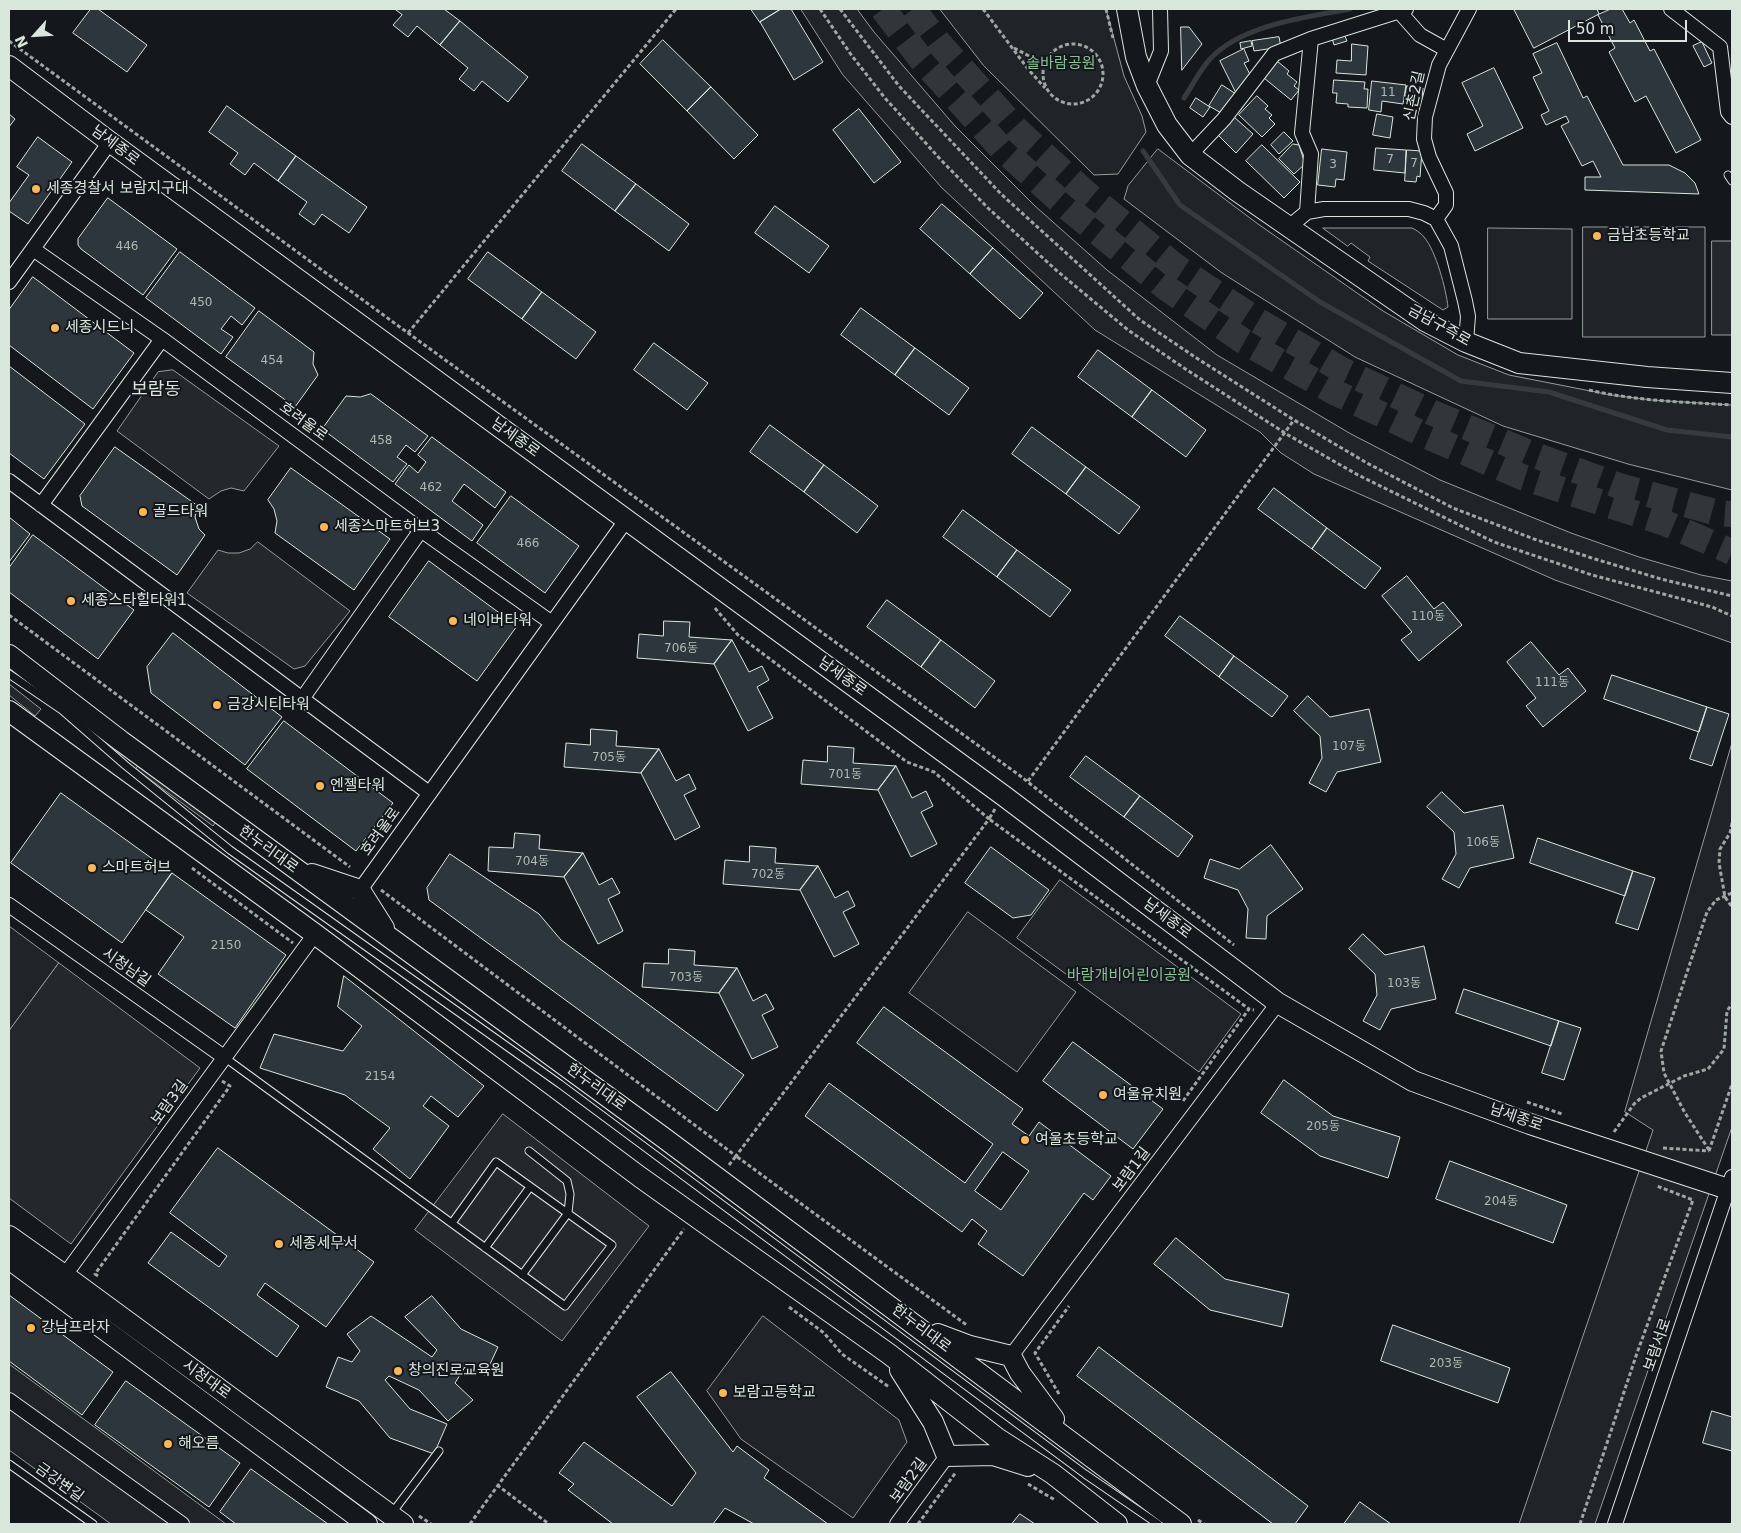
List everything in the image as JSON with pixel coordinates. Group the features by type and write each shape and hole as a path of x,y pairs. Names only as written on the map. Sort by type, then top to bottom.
{"street":[{"name":"금남구즉로","path":"1126,9 1136,57 1147,86 1167,125 1190,155 1237,191 1425,321 1466,342 1519,363 1647,377 1732,383"},
{"path":"1147,86 1161,51 1160,9"},
{"name":"신촌2길","path":"1436,219 1446,205 1446,193 1424,139 1425,117 1439,65 1469,9"},
{"path":"1671,9 1720,46 1728,112 1732,117"},
{"path":"1190,155 1224,119 1274,54 1401,10 1420,35 1447,50"},
{"path":"1307,212 1311,154 1302,133 1311,40"},
{"name":"남세종로","path":"9,66 110,142 1004,796 1278,1003 1413,1081 1530,1124 1730,1183"},
{"path":"9,282 110,142"},
{"path":"1288,227 1307,212 1324,209 1409,209 1436,219 1451,246 1465,301 1468,316 1466,342"},
{"name":"호려울로","path":"32,249 162,339 421,530 552,623"},
{"path":"41,505 162,339"},
{"path":"9,481 429,793"},
{"name":"호려울로","path":"363,885 627,519"},
{"path":"302,699 421,530"},
{"name":"한누리대로","path":"9,655 121,741 664,1138 1078,1446 1186,1519"},
{"path":"9,712 310,942 889,1354 997,1438 1053,1474 1117,1524"},
{"path":"293,868 363,885 374,914 394,942"},
{"name":"시청남길","path":"9,905 224,1057"},
{"name":"보람3길","path":"58,1283 310,942"},
{"name":"보람1길","path":"1016,1349 1278,1003"},
{"name":"보람서로","path":"1616,1524 1730,1183"},
{"name":"시청대로","path":"9,1236 58,1283 367,1524"},
{"name":"시청대로","path":"9,1259 58,1283 398,1514"},
{"path":"915,1325 970,1346 1016,1349 1020,1374 1042,1405 1078,1446"},
{"path":"889,1354 933,1422 947,1456 993,1455 1053,1474"},
{"path":"9,1400 182,1524"},
{"name":"보람2길","path":"897,1524 947,1456"}],"lane":[{"path":"9,674 62,710 125,765 230,850 560,1084 1077,1468 1158,1524"},
{"path":"224,1057 565,1306 612,1245 496,1162 452,1223"},
{"path":"522,1275 568,1212 570,1194 567,1181 529,1150"},
{"path":"485,1248 530,1187"},
{"path":"398,1514 439,1451"},
{"name":"금강변길","path":"9,1464 93,1524"}],"path":[{"path":"408,333 676,9"},
{"path":"820,9 852,56 885,98 941,160 1015,233 1128,330 1284,433 1358,476 1494,542 1592,575 1712,607 1732,616"},
{"path":"840,9 899,86 994,187 1066,255 1140,320 1198,359 1294,420 1453,508 1534,539 1595,559 1661,579 1732,596"},
{"path":"983,9 1011,47 1054,98 1064,103 1084,103 1093,98 1100,90 1104,70 1101,60 1086,46 1076,43 1056,48 1044,64 1044,82 1048,90"},
{"path":"9,41 408,333 1028,781 1237,948"},
{"path":"1011,47 1044,64"},
{"path":"1028,781 1294,420"},
{"path":"713,606 738,635 907,762 934,772 989,819 1249,1009"},
{"path":"9,615 363,885 976,1331"},
{"path":"736,1156 989,819"},
{"path":"1732,823 1730,833 1720,850 1719,863 1725,897 1732,907"},
{"path":"184,863 287,940 310,942"},
{"path":"1709,1151 1685,1113 1664,1073 1661,1051 1707,912 1716,900 1732,893"},
{"path":"1614,1132 1634,1104 1669,1083 1708,1068 1724,1049 1727,1011 1732,1004"},
{"path":"103,1280 95,1274 230,1086 211,1074"},
{"path":"1709,1151 1732,1084"},
{"path":"1522,1100 1568,1116"},
{"path":"1605,1128 1622,1134"},
{"path":"1655,1145 1663,1148 1709,1151"},
{"path":"1580,1524 1637,1353 1693,1200 1656,1186"},
{"path":"676,1223 692,1235"},
{"path":"470,1524 684,1230"},
{"path":"785,1304 824,1333 842,1354 897,1392"},
{"path":"1035,1353 1070,1305"},
{"path":"1016,1349 1035,1353 1060,1394"},
{"path":"918,1524 960,1467 977,1455"},
{"path":"1021,1481 1046,1493 1060,1504"},
{"path":"497,1486 549,1524"},
{"path":"398,1514 431,1524"},
{"path":"1186,1519 1204,1524"}],"green space":[{"path":"801,9 857,9 874,32 955,126 1035,206 1107,270 1217,355 1351,434 1440,480 1571,533 1639,557 1701,575 1732,581 1732,643 1555,580 1314,474 1281,453 1260,432 1095,330 942,188 843,75"},
{"name":"솔바람공원","path":"940,9 1106,9 1124,76 1142,116 1146,132 1118,174 1094,175 984,66"},
{"path":"1158,149 1258,224 1383,311 1458,355 1509,375 1611,395 1652,400 1732,405 1732,490 1628,464 1503,426 1355,357 1222,273 1124,199 1128,186"},
{"path":"1583,227 1705,227 1705,337 1583,337"},
{"path":"1323,228 1412,228 1417,231 1423,236 1433,251 1443,281 1448,307 1443,310 1368,261 1370,257 1351,243 1348,246"},
{"path":"1488,228 1572,229 1572,319 1488,319"},
{"path":"1732,743 1732,1127 1595,1524 1519,1524 1653,1130 1625,1112"},
{"name":"바람개비어린이공원","path":"1060,880 1241,1014 1199,1072 1017,938"},
{"path":"968,912 1076,992 1017,1072 909,993"},
{"path":"9,926 59,963 9,1031"},
{"path":"763,1316 899,1420 907,1442 853,1518 741,1439 707,1391"},
{"path":"9,1364 226,1524 111,1524 9,1450"}],"shaded area":[{"path":"1712,241 1732,241 1732,335 1712,335"},
{"path":"173,370 279,446 244,491 231,488 221,491 209,499 117,431 158,372"},
{"path":"258,542 350,611 305,666 294,669 187,593 218,550 228,553 239,553 250,549"},
{"path":"9,684 41,709 35,716 9,695"},
{"path":"141,762 218,819 213,826 136,769"},
{"path":"59,963 200,1068 71,1244 9,1198 9,1031"},
{"path":"503,1114 649,1226 562,1341 415,1230"}],"building":[{"path":"91,9 98,9 147,45 127,72 73,33"},
{"path":"395,9 444,9 460,21 440,45 417,26 408,37 393,25 402,15"},
{"path":"751,9 781,9 760,22"},
{"path":"781,9 791,9 823,62 794,80 760,22"},
{"path":"1514,9 1597,9 1599,14 1534,48"},
{"path":"1611,9 1622,9 1630,23 1634,20 1650,51 1654,49 1701,140 1676,153 1646,96 1635,102 1609,52 1615,48 1598,15"},
{"path":"460,21 528,77 508,102 482,81 474,91 459,79 468,68 440,45"},
{"path":"1181,27 1189,27 1202,44 1182,70"},
{"path":"1344,34 1347,41 1334,45 1332,38"},
{"path":"1279,37 1281,47 1254,51 1252,41"},
{"path":"663,40 711,87 687,111 640,64"},
{"path":"1251,41 1252,46 1241,49 1240,43"},
{"path":"1702,42 1712,63 1704,67 1693,46"},
{"path":"1557,43 1583,98 1587,96 1623,165 1669,165 1685,173 1695,183 1699,194 1585,190 1585,177 1601,177 1593,161 1582,166 1561,126 1569,122 1566,116 1546,125 1541,115 1549,111 1533,77 1542,73 1533,54"},
{"path":"1352,44 1368,46 1366,75 1336,73 1337,60 1351,61"},
{"path":"1244,49 1249,61 1244,63 1252,78 1236,93 1220,61"},
{"path":"1277,61 1289,71 1287,74 1297,82 1294,86 1299,90 1291,100 1264,78"},
{"path":"1494,68 1523,128 1475,151 1467,134 1483,126 1462,83"},
{"path":"1334,80 1365,82 1364,89 1368,89 1367,108 1348,107 1348,104 1336,103 1337,93 1333,93"},
{"path":"1372,81 1406,85 1403,104 1382,101 1381,112 1369,110"},
{"path":"1222,85 1236,94 1223,114 1209,106"},
{"path":"1407,86 1423,88 1422,99 1405,96"},
{"path":"711,87 758,135 734,159 687,111"},
{"path":"1257,96 1268,106 1265,109 1272,115 1269,118 1275,124 1262,137 1239,115"},
{"path":"1196,98 1210,107 1203,117 1190,108"},
{"path":"227,106 296,156 278,181 254,163 245,175 230,164 238,153 209,132"},
{"path":"859,109 901,162 874,183 833,130"},
{"path":"9,114 15,119 9,127"},
{"path":"1377,114 1393,117 1390,138 1373,135"},
{"path":"1234,117 1253,134 1236,153 1218,135"},
{"path":"1284,132 1293,141 1279,154 1271,145"},
{"name":"세종경찰서 보람지구대","path":"38,137 72,162 28,224 9,211 9,203 29,175 17,167"},
{"path":"582,144 636,184 615,211 562,171"},
{"path":"1293,144 1299,145 1305,164 1294,174 1279,159"},
{"path":"1262,145 1300,182 1284,198 1246,161"},
{"path":"1376,148 1406,150 1405,173 1374,170"},
{"path":"1322,149 1347,152 1344,180 1336,179 1335,187 1318,185"},
{"path":"1407,150 1422,151 1420,177 1417,176 1416,182 1405,181"},
{"path":"296,156 367,207 349,233 322,214 314,225 299,214 307,202 278,181"},
{"path":"636,184 689,224 669,251 615,211"},
{"path":"108,198 177,249 143,295 78,245 78,239"},
{"path":"942,204 993,248 970,274 920,229"},
{"path":"775,206 829,246 809,273 755,233"},
{"path":"993,248 1043,293 1020,319 970,274"},
{"path":"180,252 255,308 242,325 231,316 221,329 233,337 221,354 146,298"},
{"path":"488,252 542,292 522,319 468,279"},
{"name":"세종시드니","path":"33,277 134,353 93,409 9,345 9,310"},
{"path":"542,292 596,332 576,359 522,319"},
{"path":"861,308 915,348 895,375 841,335"},
{"path":"259,311 314,352 313,364 318,375 295,407 226,357"},
{"path":"654,343 708,383 687,410 634,370"},
{"path":"915,348 969,388 949,415 895,375"},
{"path":"1098,350 1152,390 1132,417 1078,377"},
{"path":"9,366 85,424 44,479 9,453"},
{"path":"1152,390 1206,430 1186,457 1132,417"},
{"path":"371,394 428,436 415,452 406,445 397,457 407,464 393,482 322,429 346,396 360,397"},
{"path":"770,425 824,465 804,492 750,452"},
{"path":"1032,427 1086,467 1066,494 1012,454"},
{"path":"432,437 506,492 495,508 464,484 452,501 483,525 472,541 395,484 409,465 418,473 426,462 418,455"},
{"name":"골드타워","path":"115,447 198,506 195,517 199,529 205,535 177,575 82,506 80,496"},
{"path":"824,465 878,506 857,533 804,492"},
{"path":"1086,467 1140,507 1119,534 1066,494"},
{"name":"세종스마트허브3","path":"291,468 390,539 354,590 275,533 277,521 274,509 268,500"},
{"path":"1274,488 1327,528 1312,549 1258,509"},
{"path":"511,496 579,546 545,593 477,543"},
{"path":"963,510 1017,550 997,577 943,537"},
{"path":"9,517 30,534 9,562"},
{"path":"1327,528 1381,568 1365,589 1312,549"},
{"name":"세종스타힐타워1","path":"33,535 134,610 98,659 9,592 9,568"},
{"path":"1017,550 1071,590 1050,617 997,577"},
{"name":"네이버타워","path":"429,561 517,626 477,681 389,617"},
{"path":"1407,576 1434,609 1443,602 1462,625 1419,661 1401,640 1412,632 1382,596"},
{"path":"887,600 941,640 921,667 867,627"},
{"path":"1180,616 1234,656 1219,677 1165,636"},
{"path":"664,621 690,622 689,637 732,640 714,664 637,658 639,634 663,636"},
{"name":"금강시티타워","path":"173,633 282,717 245,765 151,693 147,667"},
{"path":"732,640 749,672 762,666 769,680 757,687 773,718 748,731 714,664"},
{"path":"941,640 995,681 975,708 921,667"},
{"path":"1531,642 1559,675 1568,668 1586,691 1543,727 1526,706 1536,698 1507,662"},
{"path":"1234,656 1288,696 1272,717 1219,677"},
{"path":"1612,675 1707,707 1699,732 1604,699"},
{"path":"1308,696 1330,717 1369,709 1381,762 1337,772 1326,792 1309,783 1322,758 1320,736 1294,711"},
{"path":"1707,707 1729,714 1712,766 1690,759"},
{"name":"엔젤타워","path":"284,721 393,803 356,851 247,769"},
{"path":"591,729 617,731 616,746 659,749 641,773 564,767 566,743 590,745"},
{"path":"828,746 854,748 853,763 896,766 878,790 801,784 803,760 827,762"},
{"path":"659,749 676,781 689,774 696,789 684,795 700,827 675,840 641,773"},
{"path":"1086,756 1140,796 1124,817 1070,777"},
{"path":"896,766 912,798 926,791 933,806 921,812 937,844 911,857 878,790"},
{"path":"1442,792 1464,813 1503,805 1514,858 1470,868 1459,888 1442,879 1456,854 1454,832 1427,807"},
{"name":"스마트허브","path":"61,793 172,873 122,943 11,863"},
{"path":"1140,796 1193,836 1178,857 1124,817"},
{"path":"515,833 540,835 539,849 583,853 564,877 488,871 489,847 513,848"},
{"path":"1538,838 1633,871 1625,896 1530,863"},
{"path":"1271,845 1303,889 1267,916 1266,939 1246,938 1248,909 1238,890 1204,878 1210,859 1239,869"},
{"path":"750,846 776,848 775,863 818,866 800,890 723,884 725,860 749,862"},
{"path":"991,847 1049,890 1031,915 1013,918 965,883"},
{"path":"583,853 599,885 612,878 620,893 608,899 623,931 598,944 564,877"},
{"path":"450,854 539,914 561,940 744,1075 717,1111 429,900 427,888"},
{"path":"818,866 835,898 848,891 855,906 843,912 859,944 834,957 800,890"},
{"path":"1633,871 1655,878 1638,930 1616,923"},
{"name":"스마트허브","path":"172,873 286,955 235,1028 158,974 184,937 146,910"},
{"path":"1363,934 1385,955 1424,946 1436,999 1391,1009 1380,1030 1363,1021 1377,995 1375,974 1349,949"},
{"path":"669,949 695,951 694,965 737,968 719,993 642,987 644,963 668,964"},
{"path":"737,968 753,1001 766,994 774,1009 762,1015 778,1047 752,1059 719,993"},
{"path":"344,976 484,1086 458,1117 431,1096 423,1106 449,1126 410,1179 373,1149 390,1128 345,1095 260,1068 274,1034 343,1051 362,1026 338,1007"},
{"path":"1464,989 1559,1021 1551,1046 1456,1013"},
{"name":"여울초등학교","path":"884,1007 1023,1109 1012,1124 1029,1136 1039,1122 1111,1176 1093,1200 1084,1193 1023,1276 978,1244 987,1231 972,1219 962,1232 805,1116 829,1083 965,1183 993,1144 857,1043","holes":["1003,1152 1029,1171 1001,1210 975,1191"]},
{"path":"1559,1021 1581,1028 1564,1080 1542,1073"},
{"name":"여울유치원","path":"1073,1042 1163,1109 1133,1149 1043,1081"},
{"path":"1284,1080 1333,1116 1400,1137 1388,1178 1320,1156 1261,1113"},
{"name":"세종세무서","path":"218,1148 374,1262 326,1327 265,1283 257,1295 299,1326 277,1357 148,1263 171,1232 219,1267 227,1256 170,1213"},
{"path":"1450,1161 1567,1205 1553,1243 1436,1199"},
{"path":"1176,1238 1225,1279 1289,1294 1282,1327 1210,1310 1154,1264"},
{"name":"강남프라자","path":"9,1295 113,1372 82,1415 9,1361"},
{"name":"창의진로교육원","path":"432,1296 461,1329 498,1347 485,1375 465,1367 455,1383 473,1400 448,1421 419,1390 389,1376 385,1380 410,1409 447,1424 434,1454 390,1438 359,1401 326,1387 338,1357 352,1362 360,1351 347,1334 371,1316 432,1357 437,1350 405,1317"},
{"path":"1393,1325 1510,1368 1498,1403 1381,1361"},
{"path":"1099,1347 1308,1506 1295,1524 1273,1524 1077,1376"},
{"path":"671,1372 733,1452 737,1446 769,1470 764,1478 828,1524 754,1524 725,1508 713,1524 613,1524 568,1490 574,1484 559,1473 584,1442 672,1506 696,1473 637,1397"},
{"name":"해오름","path":"126,1381 240,1463 209,1507 95,1425"},
{"path":"1712,1411 1732,1417 1732,1451 1703,1443"},
{"path":"251,1469 328,1524 236,1524 220,1512"},
{"path":"1360,1502 1391,1524 1344,1524"},
{"path":"1020,1514 1035,1524 1012,1524"}],"waterway":[{"path":"1184,98 1210,59 1223,47 1239,38 1275,24 1350,9"},
{"path":"1143,151 1180,205 1320,302 1461,381 1549,392 1667,430 1732,437"}],"tunnel":[{"path":"883,9 921,59 1001,148 1069,209 1165,287 1243,341 1334,392 1427,436 1522,477 1665,523 1732,552"},
{"path":"913,9 938,42 1017,130 1087,194 1175,266 1255,319 1340,369 1433,413 1532,454 1619,486 1718,513 1732,514"}],"place":[{"name":"세종경찰서 보람지구대","path":"36,189"},
{"name":"금남초등학교","path":"1597,236"},
{"name":"세종시드니","path":"55,328"},
{"name":"골드타워","path":"143,512"},
{"name":"세종스마트허브3","path":"324,527"},
{"name":"세종스타힐타워1","path":"71,601"},
{"name":"네이버타워","path":"453,621"},
{"name":"금강시티타워","path":"217,705"},
{"name":"엔젤타워","path":"320,786"},
{"name":"스마트허브","path":"92,868"},
{"name":"여울유치원","path":"1103,1095"},
{"name":"여울초등학교","path":"1025,1140"},
{"name":"세종세무서","path":"279,1244"},
{"name":"강남프라자","path":"31,1328"},
{"name":"창의진로교육원","path":"398,1371"},
{"name":"보람고등학교","path":"723,1393"},
{"name":"해오름","path":"168,1444"}],"district":[{"name":"보람동","path":"156,390"}]}
